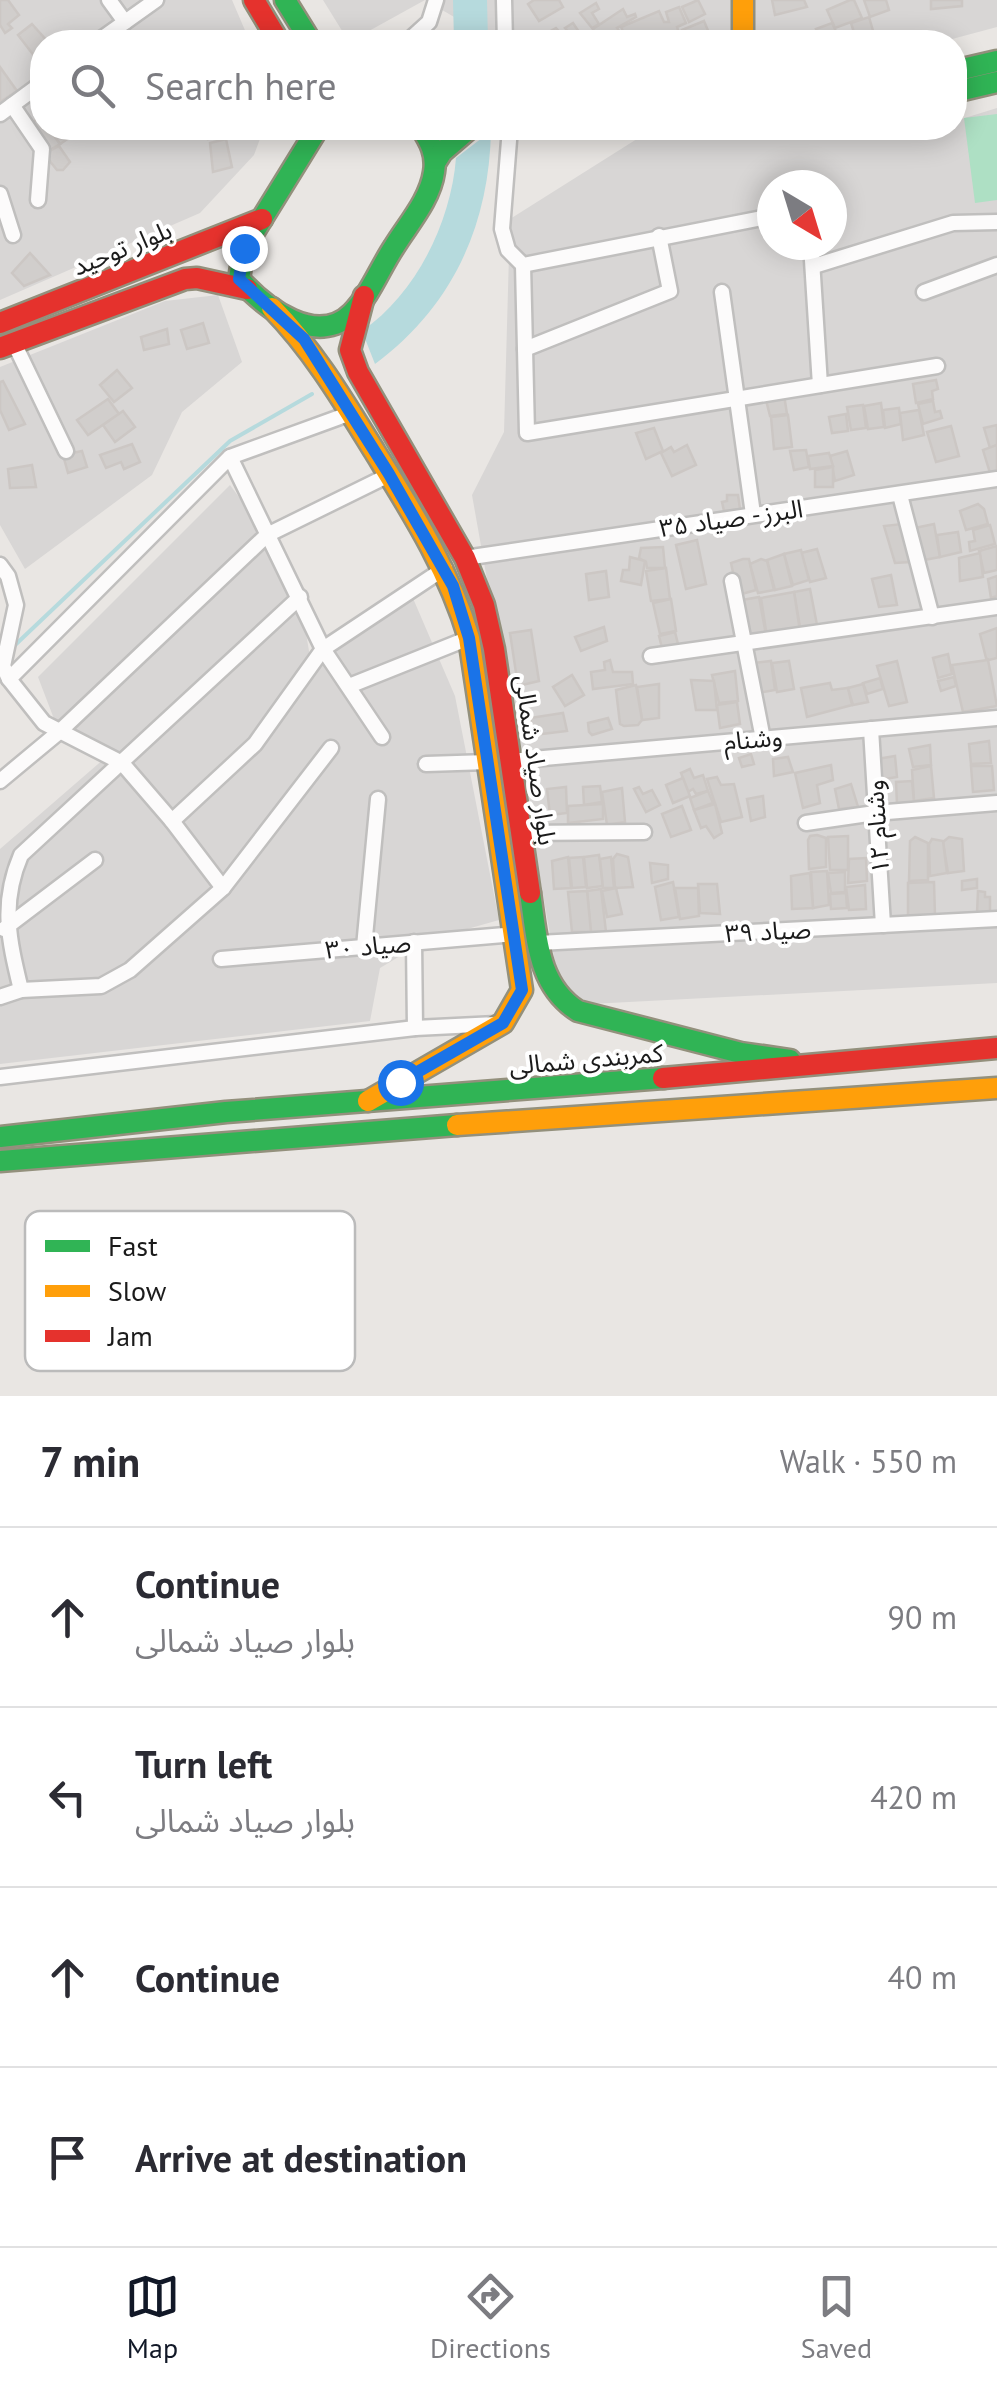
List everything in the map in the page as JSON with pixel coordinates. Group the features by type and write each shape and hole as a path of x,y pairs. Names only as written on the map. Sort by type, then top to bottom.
{"main road":[{"path":"254,0 271,30"},
{"path":"285,0 304,30"},
{"path":"742,0 743,30"},
{"path":"967,68 997,60"},
{"path":"967,89 997,82"},
{"path":"308,140 244,248 239,279 272,308 306,328 329,329 352,316 428,189 435,163 456,140"},
{"path":"429,140 435,163"},
{"name":"بلوار توحید","path":"0,322 262,219"},
{"name":"بلوار توحید","path":"7,346 184,279 197,278 247,289"},
{"name":"بلوار صیاد شمالی","path":"364,296 350,350 358,372 466,558 484,605 548,987"},
{"name":"بلوار صیاد شمالی","path":"272,308 304,339 445,568 469,638 522,990"},
{"path":"367,1102 503,1023 522,990 536,996 548,987 561,1002 578,1012 741,1053 812,1064"},
{"name":"کمربندی شمالی","path":"0,1137 153,1119 997,1048"},
{"path":"0,1161 997,1088"}],"street":[{"path":"109,0 124,22"},
{"path":"113,30 156,0"},
{"path":"420,30 428,22 436,0"},
{"path":"504,0 505,30"},
{"path":"30,91 6,110 30,135"},
{"path":"34,140 42,148 38,200"},
{"path":"509,140 502,229 508,250 523,265 527,433 937,366"},
{"path":"0,194 13,234"},
{"path":"523,265 757,219"},
{"path":"814,266 953,223 997,222"},
{"path":"525,349 670,291 659,236"},
{"path":"813,260 820,385"},
{"path":"924,292 997,265"},
{"path":"722,292 754,514"},
{"path":"7,346 66,450"},
{"path":"6,672 230,457 351,413"},
{"path":"230,457 323,649 382,738"},
{"path":"0,781 59,732 267,535 389,474"},
{"name":"البرز - صیاد ۳۵","path":"466,558 997,479"},
{"path":"900,495 932,617"},
{"path":"0,565 8,576 16,606 6,672 44,722 122,763 223,888"},
{"path":"172,821 256,744 323,649 445,568"},
{"path":"732,580 763,738"},
{"path":"21,990 3,929 11,875 21,855 300,597"},
{"path":"651,656 997,607"},
{"path":"349,686 469,638"},
{"name":"وشنام","path":"510,761 997,718"},
{"name":"وشنام ۱۲","path":"872,729 883,925"},
{"path":"0,997 21,990 100,986 130,970 223,888 331,748"},
{"path":"426,764 488,762"},
{"path":"364,947 378,799"},
{"path":"806,823 997,803"},
{"path":"521,834 644,832"},
{"path":"3,929 95,860"},
{"name":"صیاد ۳۹","path":"538,943 997,919"},
{"name":"صیاد ۳۰","path":"221,960 515,934"},
{"path":"414,942 414,1028"},
{"path":"0,1077 414,1028 503,1023"}],"shaded area":[{"path":"0,0 232,0 245,30 30,30 30,140 260,140 254,155 200,213 0,300"},
{"path":"323,0 425,0 371,30 342,30"},
{"path":"425,0 997,0 997,27 967,35 967,30 476,30"},
{"path":"997,108 997,983 590,1004 559,985 472,495 504,432 510,219 635,140 967,140 967,117"},
{"path":"218,295 242,362 182,412 152,475 25,569 0,525 0,367 165,301"},
{"path":"230,485 267,535 300,597 310,657 412,596 455,696 499,920 425,941 380,968 370,1021 0,1064 0,849 105,758 59,732 38,677"}],"green space":[{"path":"997,114 997,200 975,203 967,118"}],"water":[{"path":"453,0 487,0 488,30 454,30"},
{"path":"479,140 490,140 489,166 474,231 461,262 425,317 375,364 362,331 399,297 427,255 447,207 456,158"}],"building":[{"path":"0,0 8,0 19,15 8,24 12,28 5,33 0,25"},
{"path":"534,0 559,0 563,7 539,21 528,4"},
{"path":"698,0 705,14 689,22 682,7"},
{"path":"772,0 804,0 807,7 775,15"},
{"path":"854,0 862,18 835,28 827,10"},
{"path":"864,0 886,0 889,10 870,17"},
{"path":"931,0 962,0 962,6 931,9"},
{"path":"596,3 599,9 592,13 599,24 592,28 580,13"},
{"path":"679,7 686,23 678,30 621,27 659,11 664,22 669,22 666,12"},
{"path":"623,9 627,17 636,17 618,30 593,29"},
{"path":"869,17 873,30 853,30 851,23"},
{"path":"704,21 708,30 682,30"},
{"path":"832,23 835,30 816,30"},
{"path":"32,24 37,30 30,30 30,50 18,35"},
{"path":"0,67 17,91 0,102"},
{"path":"36,140 57,140 60,144 45,153"},
{"path":"226,140 232,167 213,172 210,143"},
{"path":"59,146 70,162 63,170 57,170 44,154"},
{"path":"30,253 50,275 24,286 12,273"},
{"path":"203,323 209,343 187,349 181,330"},
{"path":"167,329 169,344 144,350 141,337"},
{"path":"117,370 132,388 114,402 100,385"},
{"path":"936,380 938,389 932,391 933,399 916,403 913,384"},
{"path":"3,381 25,424 9,430 0,410"},
{"path":"784,395 787,414 770,416 766,400"},
{"path":"108,399 119,414 88,435 77,420"},
{"path":"933,401 935,412 940,411 942,418 923,424 918,404"},
{"path":"881,403 884,427 868,429 864,406"},
{"path":"863,405 866,428 851,430 847,407"},
{"path":"899,408 901,424 885,428 883,410"},
{"path":"919,410 924,435 903,440 900,413"},
{"path":"123,411 135,427 115,442 103,425"},
{"path":"846,414 848,431 832,433 829,417"},
{"path":"788,415 792,447 774,449 771,417"},
{"path":"997,425 997,445 990,448 984,428"},
{"path":"951,426 959,456 936,462 927,432"},
{"path":"654,428 663,451 646,459 636,433"},
{"path":"132,444 140,462 124,469 121,462 106,468 100,455"},
{"path":"687,445 696,465 672,476 661,453"},
{"path":"997,445 997,471 990,473 983,450"},
{"path":"806,450 809,467 794,470 790,451"},
{"path":"82,451 87,467 68,473 63,455"},
{"path":"847,451 854,475 835,481 830,456"},
{"path":"829,453 833,466 810,469 808,456"},
{"path":"32,465 36,487 10,488 8,469"},
{"path":"833,467 833,487 815,487 815,470"},
{"path":"727,495 738,495 740,509 724,511 722,502 727,501"},
{"path":"978,504 984,509 988,524 966,530 960,511"},
{"path":"902,524 910,562 895,563 884,526"},
{"path":"934,524 940,557 919,561 910,529"},
{"path":"990,525 995,544 970,551 969,542 975,541 973,530"},
{"path":"958,532 961,552 940,557 937,535"},
{"path":"697,540 706,584 686,589 676,545"},
{"path":"997,546 997,570 984,573 979,551"},
{"path":"663,547 665,568 647,568 639,558 641,548"},
{"path":"817,549 826,578 810,582 801,553"},
{"path":"801,550 809,580 793,585 784,554"},
{"path":"980,553 983,577 960,581 959,558"},
{"path":"784,554 792,586 775,590 767,560"},
{"path":"630,557 645,561 641,585 621,581 623,570 629,570"},
{"path":"749,559 756,590 738,595 731,563"},
{"path":"761,559 767,561 774,590 758,593 750,564"},
{"path":"666,568 670,599 651,601 646,571"},
{"path":"606,571 609,597 589,600 586,574"},
{"path":"891,575 897,605 879,607 872,579"},
{"path":"997,576 997,596 991,598 988,579"},
{"path":"810,589 818,630 801,633 794,592"},
{"path":"794,592 800,631 767,637 761,598"},
{"path":"759,597 766,635 749,638 742,600"},
{"path":"671,599 676,631 660,634 653,603"},
{"path":"604,627 607,641 581,651 575,637"},
{"path":"997,628 997,658 989,660 980,634"},
{"path":"531,630 539,681 518,686 510,633"},
{"path":"675,632 679,648 663,652 659,636"},
{"path":"948,654 952,674 938,678 933,658"},
{"path":"610,660 613,672 632,672 633,684 593,689 591,672 605,670 604,662"},
{"path":"988,660 997,706 963,712 952,665"},
{"path":"771,661 775,690 758,693 753,663"},
{"path":"789,661 794,689 777,692 772,663"},
{"path":"897,661 907,702 889,706 877,666"},
{"path":"735,671 738,701 719,703 712,675"},
{"path":"572,675 584,695 565,706 553,687"},
{"path":"954,677 956,686 941,691 938,681"},
{"path":"880,678 883,689 867,694 863,683"},
{"path":"691,680 714,681 717,710 696,710"},
{"path":"830,683 832,690 848,688 852,705 807,717 801,688"},
{"path":"659,684 659,718 642,720 637,687"},
{"path":"863,684 868,702 853,705 848,688"},
{"path":"636,685 642,720 638,725 624,726 620,724 616,690"},
{"path":"737,702 740,724 720,728 717,705"},
{"path":"563,713 567,731 533,735 530,718"},
{"path":"608,718 612,729 592,735 589,732 588,723"},
{"path":"989,741 991,763 971,764 969,744"},
{"path":"930,745 931,765 913,767 909,749"},
{"path":"751,754 754,764 742,767 739,758"},
{"path":"895,756 897,777 879,780 877,759"},
{"path":"788,757 793,772 774,776 773,759"},
{"path":"831,765 833,780 817,785 820,803 803,808 795,773"},
{"path":"931,766 934,798 914,801 912,770"},
{"path":"971,766 992,766 994,790 973,792"},
{"path":"690,769 694,778 703,775 708,791 688,792 681,773"},
{"path":"717,777 721,785 734,784 742,817 721,822 707,779"},
{"path":"683,778 690,796 673,803 666,785"},
{"path":"912,781 914,802 897,804 896,782"},
{"path":"851,784 858,807 839,809 835,789"},
{"path":"600,786 602,802 584,805 583,787"},
{"path":"566,787 567,813 550,815 547,789"},
{"path":"639,787 643,794 652,790 660,805 646,812 634,789"},
{"path":"622,788 625,822 607,825 602,792"},
{"path":"708,791 713,803 694,810 690,798"},
{"path":"763,796 765,817 751,821 747,799"},
{"path":"603,804 603,819 568,823 568,806"},
{"path":"715,804 722,833 714,838 706,826 701,828 694,810"},
{"path":"682,806 691,830 671,837 662,814"},
{"path":"817,835 826,838 826,867 809,869 808,840"},
{"path":"848,836 848,870 830,870 828,837"},
{"path":"915,837 928,843 928,880 909,881 910,841"},
{"path":"949,837 962,839 964,871 948,873 943,842"},
{"path":"932,839 943,841 947,873 930,876"},
{"path":"617,854 628,857 633,887 615,888 613,859"},
{"path":"599,855 603,886 587,888 584,857"},
{"path":"568,857 571,888 554,889 552,861"},
{"path":"583,857 586,887 572,888 569,858"},
{"path":"611,857 614,888 603,888 600,859"},
{"path":"866,858 867,881 848,883 849,859"},
{"path":"650,863 668,865 668,879 652,883"},
{"path":"827,871 829,905 813,908 811,872"},
{"path":"845,872 845,892 831,893 828,873"},
{"path":"810,873 813,908 792,909 791,876"},
{"path":"977,879 977,888 962,890 962,881"},
{"path":"673,882 679,917 661,920 655,887"},
{"path":"934,882 935,916 908,918 908,883"},
{"path":"698,884 717,884 720,914 700,913"},
{"path":"865,885 866,909 849,910 846,887"},
{"path":"616,888 622,914 607,917 602,891"},
{"path":"675,888 698,888 699,916 680,919"},
{"path":"601,889 606,932 591,933 587,891"},
{"path":"587,891 591,932 572,932 568,892"},
{"path":"978,891 990,897 990,913 977,913"},
{"path":"846,893 847,908 831,909 830,894"}],"waterway":[{"path":"13,647 230,441 312,394"}],"traffic: fast":[{"path":"285,0 304,30"},
{"path":"967,68 997,61"},
{"path":"967,89 997,82"},
{"path":"311,140 244,248 239,279 277,312 323,327 338,323 358,306 423,202 434,172 428,140"},
{"path":"435,163 456,140"},
{"path":"530,893 537,943 547,974 564,1000 578,1011 741,1053 790,1060"},
{"path":"0,1137 226,1112 663,1078"},
{"path":"0,1161 457,1125"}],"traffic: slow":[{"path":"743,0 743,30"},
{"path":"272,308 315,359 363,433 428,542 461,613 469,638 522,990 503,1023 368,1101"},
{"path":"457,1125 997,1088"}],"traffic: jam":[{"path":"254,0 272,30"},
{"path":"0,323 262,219"},
{"path":"0,348 185,279 247,289"},
{"path":"364,296 350,350 358,372 465,558 484,605 530,893"},
{"path":"663,1078 997,1048"}],"route":[{"path":"244,248 239,279 304,339 328,374 445,568 469,638 522,990 503,1023 400,1082"}]}
